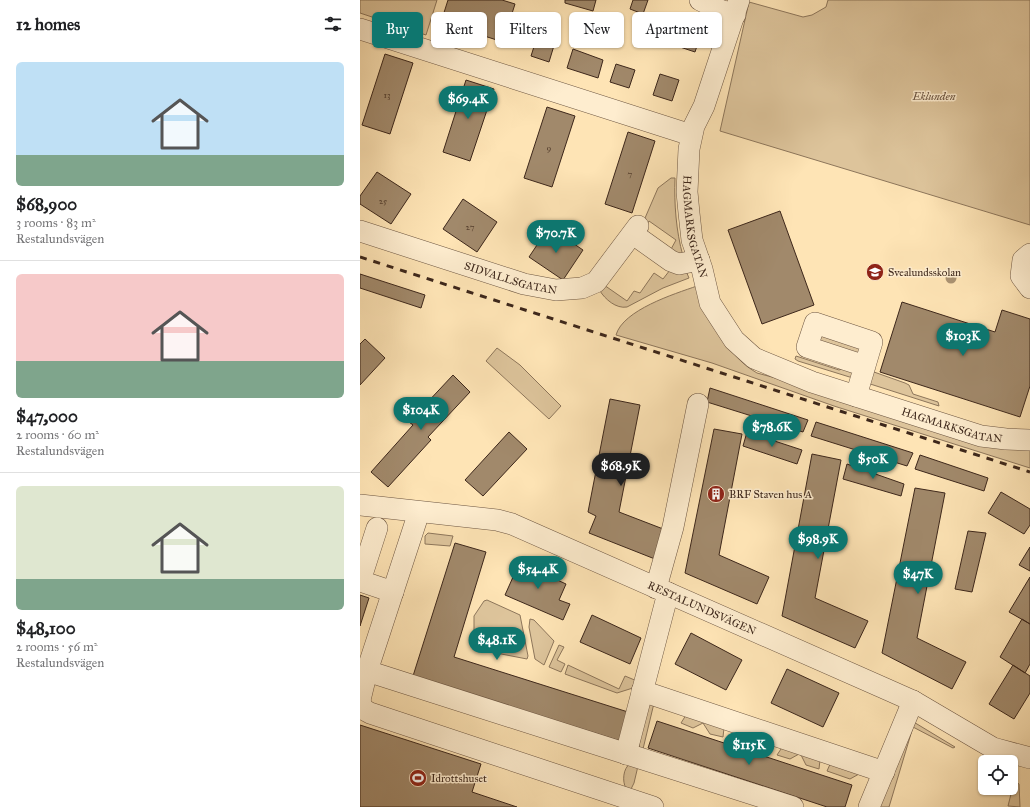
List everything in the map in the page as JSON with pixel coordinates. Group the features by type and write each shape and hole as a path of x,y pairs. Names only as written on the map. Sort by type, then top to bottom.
{"street":[{"path":"360,29 691,135 704,106 737,8 720,10 700,0"},
{"name":"HAGMARKSGATAN","path":"691,135 687,192 692,240 699,260 710,303 734,340 744,351 770,366 856,396 981,436 1006,440 1030,440"},
{"name":"SIDVALLSGATAN","path":"360,231 524,284 556,290 582,288 596,282 635,230 671,261 679,264 699,260"},
{"path":"1030,254 1023,260 1021,276 1030,288"},
{"path":"856,396 865,366"},
{"path":"626,754 642,691 698,404"},
{"name":"RESTALUNDSVÄGEN","path":"360,506 497,520 512,524 802,651 913,702 993,748 1030,758"},
{"path":"419,512 393,592 366,663 360,704 370,714 653,807"},
{"path":"377,528 360,581 393,592"},
{"path":"366,663 626,754 792,807"},
{"path":"642,691 884,772"},
{"path":"869,807 913,702"}],"green space":[{"path":"360,0 437,0 433,12 431,12 431,19 426,35 423,34 423,12 372,12 372,17 360,13"},
{"name":"Eklunden","path":"828,0 1030,0 1030,225 720,131 749,2 803,17 812,15 826,7"},
{"path":"671,178 675,178 676,217 683,256 670,251 676,240 649,221 645,227 642,225 658,188"},
{"path":"670,270 686,271 689,278 663,288 627,307 611,303 600,291 604,285 627,301 634,291 640,293 654,273 663,279"},
{"path":"697,286 714,323 728,346 736,356 757,373 1030,447 1030,468 834,406 712,363 616,335 628,318 650,304"},
{"path":"815,333 862,343 862,356 818,344"},
{"path":"497,348 520,365 561,406 549,419 486,361"},
{"path":"796,356 839,370 850,366 856,379 798,361 795,359"},
{"path":"874,372 909,385 913,394 938,402 939,406 864,382"},
{"path":"428,533 453,536 450,546 425,544 425,536"},
{"path":"487,600 520,615 528,656 527,659 491,652 480,645 474,636 474,616 484,601"},
{"path":"530,619 534,620 554,641 544,665 535,659 529,627"},
{"path":"559,645 564,647 557,660 565,664 561,672 549,667"},
{"path":"568,665 619,689 625,676 637,681 636,687 617,693 565,674"},
{"path":"655,699 643,749 639,747 644,704"},
{"path":"686,715 724,728 723,737 710,734 703,723 693,728 681,723"},
{"path":"912,721 955,747 953,748 913,727 889,807 876,807"},
{"path":"734,731 772,744 771,753 729,740"},
{"path":"783,746 820,760 819,769 806,765 799,754 790,759 777,755"},
{"path":"831,762 859,774 850,779 827,771"},
{"path":"630,764 638,766 631,789 626,788 624,779 626,769"},
{"path":"1018,783 1020,807 1008,806 1011,795 1018,795"}],"building":[{"path":"448,0 502,0 515,4 512,12 495,12 495,39 487,37 487,12 444,12"},
{"path":"565,0 596,0 593,11 565,3"},
{"path":"633,0 648,0 644,12 638,12 630,9"},
{"path":"534,48 553,48 549,62 531,56"},
{"path":"683,48 696,48 695,52"},
{"path":"573,49 603,60 598,78 567,68"},
{"path":"385,54 413,63 390,134 362,125"},
{"path":"616,64 635,70 629,88 610,82"},
{"path":"660,74 679,80 672,101 653,95"},
{"path":"466,80 494,89 470,161 443,152"},
{"path":"547,107 575,116 552,187 524,178"},
{"path":"628,132 655,141 632,213 605,204"},
{"path":"377,172 411,194 391,224 360,204 360,196"},
{"path":"463,199 497,222 477,252 443,229"},
{"path":"780,211 814,305 762,324 728,230"},
{"path":"549,227 583,250 563,280 529,257"},
{"path":"360,274 425,295 421,308 360,288"},
{"path":"902,302 995,332 1002,310 1030,319 1030,386 1020,417 880,372"},
{"path":"365,339 385,358 360,385 360,344"},
{"path":"453,375 470,392 428,437 431,440 388,487 371,472 413,425 409,422"},
{"path":"710,388 808,420 803,432 707,402"},
{"path":"610,399 640,405 619,512 671,532 660,561 589,533 596,516 588,512"},
{"path":"816,422 913,453 907,466 811,436"},
{"name":"BRF Staven hus A","path":"714,429 742,434 719,555 769,577 757,604 685,573"},
{"path":"509,432 527,449 483,496 465,480"},
{"path":"747,432 802,450 797,464 743,446"},
{"path":"812,454 841,460 815,598 868,621 855,648 782,616"},
{"path":"920,455 988,478 984,491 915,469"},
{"path":"847,464 904,484 901,496 843,479"},
{"path":"915,488 945,493 917,638 966,662 952,689 882,653"},
{"path":"1001,492 1030,509 1030,525 1024,534 988,513"},
{"path":"968,531 986,533 972,592 955,589"},
{"path":"455,543 486,552 454,657 628,712 620,741 413,676"},
{"path":"1030,547 1030,571 1019,565"},
{"path":"522,557 542,566 540,572 566,584 559,600 570,604 563,620 505,595"},
{"path":"1030,577 1030,624 1009,612"},
{"path":"360,595 369,598 360,626"},
{"path":"592,615 641,638 630,664 580,642"},
{"path":"1022,619 1030,624 1030,664 1025,673 1000,657"},
{"path":"691,633 742,660 726,690 675,664"},
{"path":"1013,665 1030,676 1030,693 1014,719 989,704"},
{"path":"787,669 839,693 823,727 771,703"},
{"path":"657,721 852,785 845,807 827,807 648,748"},
{"name":"Idrottshuset","path":"360,725 481,764 472,792 517,807 360,807"}],"railway":[{"path":"360,257 1030,472"}],"place":[{"name":"Svealundsskolan","path":"875,272"},
{"name":"BRF Staven hus A","path":"716,494"},
{"name":"Idrottshuset","path":"418,778"}]}
